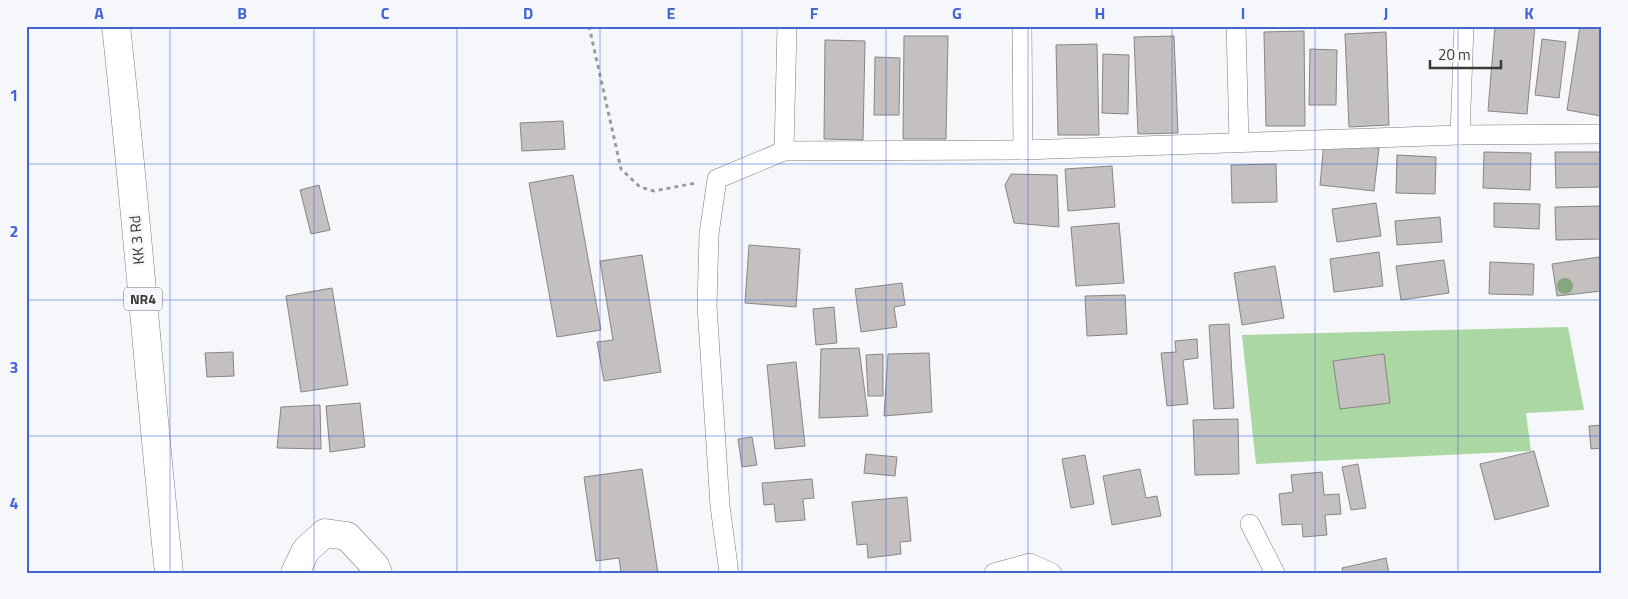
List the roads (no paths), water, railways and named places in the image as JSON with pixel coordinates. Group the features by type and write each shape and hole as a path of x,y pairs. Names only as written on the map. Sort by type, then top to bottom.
{"main road":[{"name":"KK 3 Rd","path":"116,26 169,573"},
{"path":"295,573 306,550 325,533 348,536 375,566 378,573"}],"street":[{"path":"784,151 787,26"},
{"path":"1022,26 1024,150"},
{"path":"1236,26 1238,141"},
{"path":"1460,135 1464,26"},
{"path":"729,573 720,506 707,306 708,234 717,179 784,151 1024,150 1238,141 1460,135 1602,134"},
{"path":"1250,524 1275,573"},
{"path":"994,573 1030,563 1052,573"}]}
